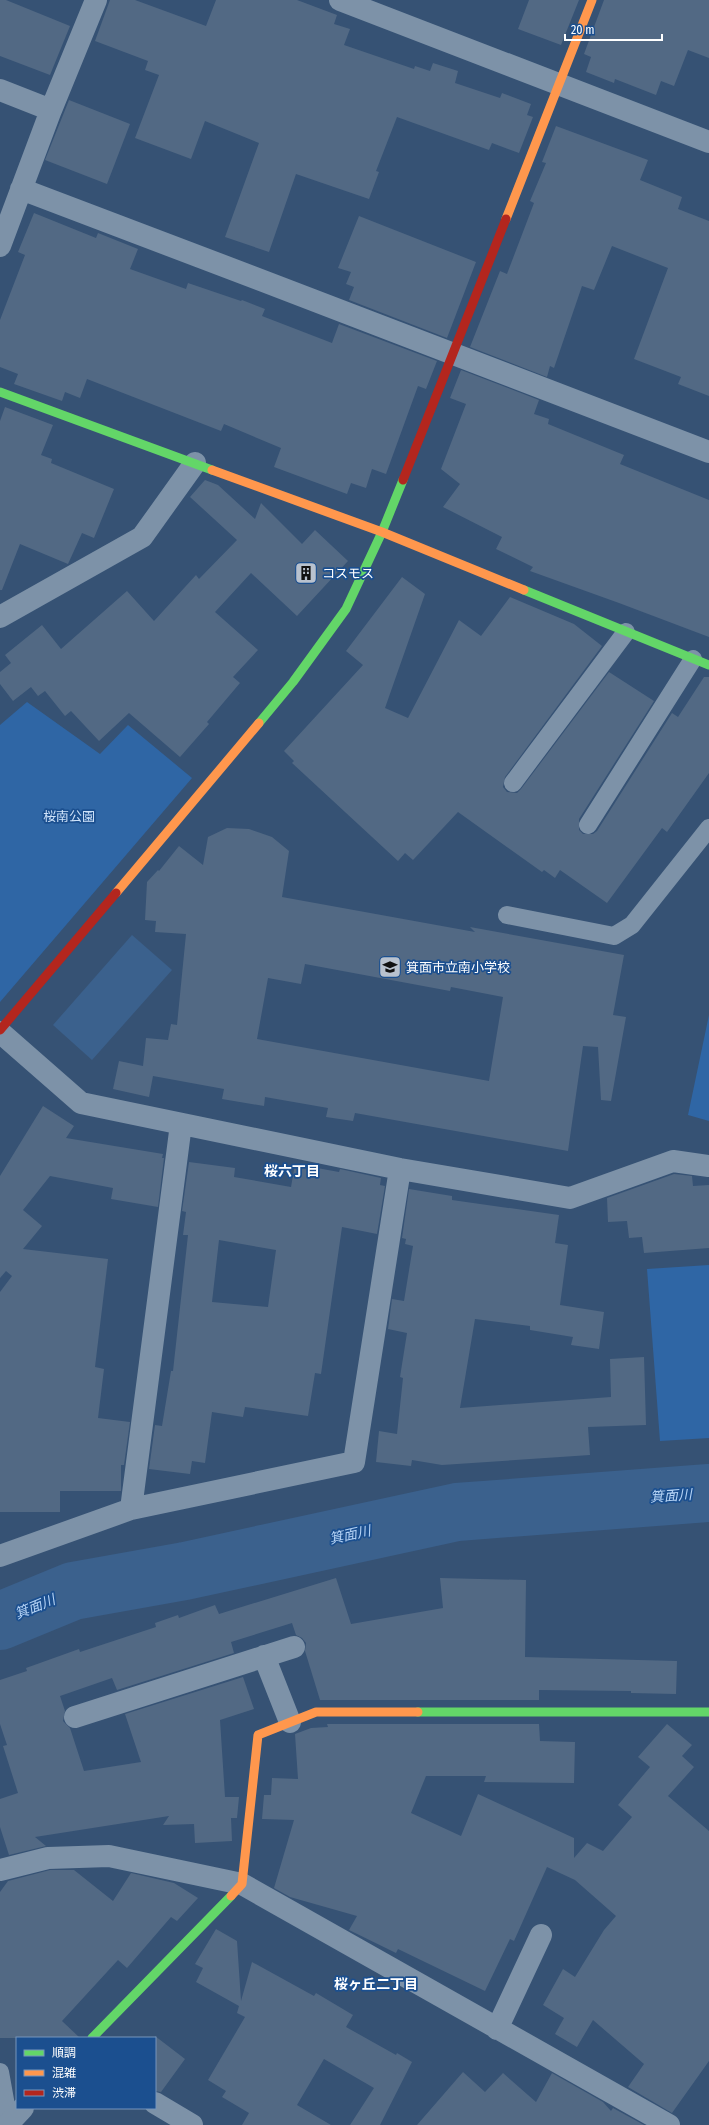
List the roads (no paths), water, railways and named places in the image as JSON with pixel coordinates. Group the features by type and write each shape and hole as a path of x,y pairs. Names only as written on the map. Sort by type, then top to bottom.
{"street":[{"path":"0,246 51,110 96,0"},
{"path":"340,0 709,142"},
{"path":"592,0 453,356 382,532 346,608 293,682 0,1031 81,1103 400,1169 570,1198 672,1161 709,1166"},
{"path":"0,90 51,110"},
{"path":"21,189 271,283 453,356 709,452"},
{"path":"0,392 382,532 701,662"},
{"path":"0,617 142,537 195,463"},
{"path":"131,1509 181,1124"},
{"path":"0,1556 131,1509 354,1462 400,1169"},
{"path":"75,1716 294,1647"},
{"path":"264,1656 290,1722"},
{"path":"93,2037 242,1884 258,1735 316,1712 709,1712"},
{"path":"0,1870 48,1858 109,1856 242,1884 669,2125"},
{"path":"497,2029 541,1935"},
{"path":"156,2104 192,2125"}],"lane":[{"path":"513,782 626,632"},
{"path":"588,825 701,662"},
{"path":"507,915 614,936 632,925 709,828"},
{"path":"0,2072 13,2118"}],"waterway":[{"name":"箕面川","path":"0,1621 73,1591 185,1571 457,1512 709,1493"}],"place":[{"name":"コスモス","path":"306,573"},
{"name":"箕面市立南小学校","path":"390,967"}],"district":[{"name":"桜六丁目","path":"292,1171"},
{"name":"桜ヶ丘二丁目","path":"376,1984"}],"park label":[{"name":"桜南公園","path":"69,816"}]}
